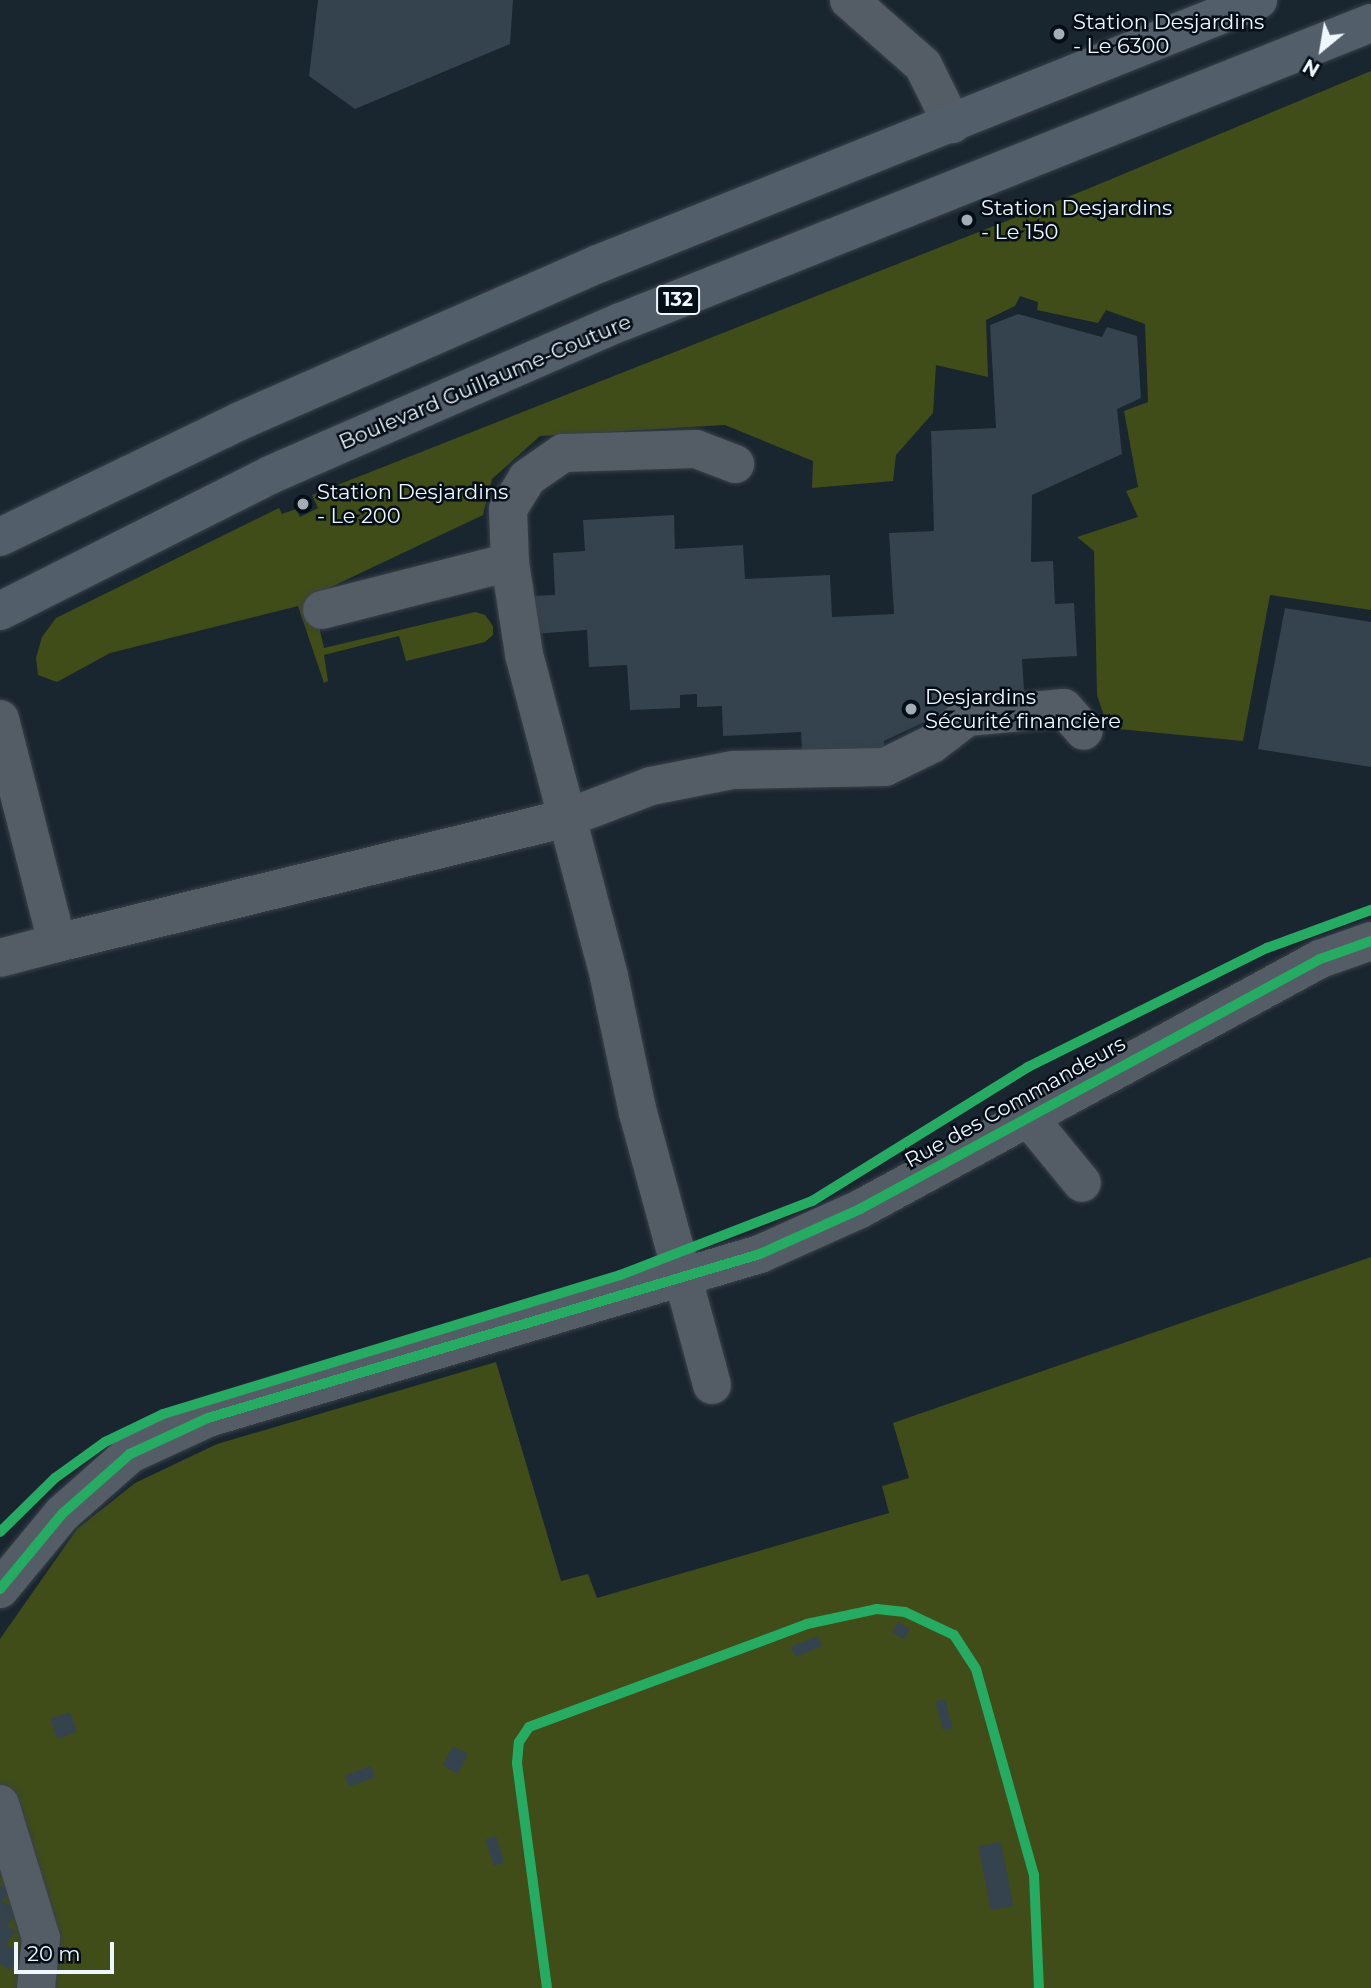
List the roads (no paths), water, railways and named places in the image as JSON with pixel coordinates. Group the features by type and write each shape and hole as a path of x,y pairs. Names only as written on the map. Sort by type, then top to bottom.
{"main road":[{"path":"0,537 240,421 598,264 1258,0"},
{"name":"Boulevard Guillaume-Couture","path":"0,611 270,475 621,322 1371,23"}],"street":[{"path":"849,0 923,65 952,124"},
{"path":"712,1385 524,654 510,562 508,509 527,478 563,453 696,449 735,464"},
{"path":"321,610 510,562"},
{"path":"0,958 567,818 651,786 733,770 885,766 932,744 967,717 1064,708 1084,731"},
{"path":"0,719 57,943"},
{"name":"Rue des Commandeurs","path":"0,1589 62,1514 130,1454 208,1418 760,1254 860,1209 1320,959 1371,941"},
{"path":"1028,1117 1082,1184"},
{"path":"0,1804 41,1938 36,1988"}],"place":[{"name":"Station Desjardins - Le 6300","path":"1059,34"},
{"name":"Station Desjardins - Le 150","path":"967,220"},
{"name":"Station Desjardins - Le 200","path":"303,504"},
{"name":"Desjardins Sécurité financière","path":"911,709"}]}
